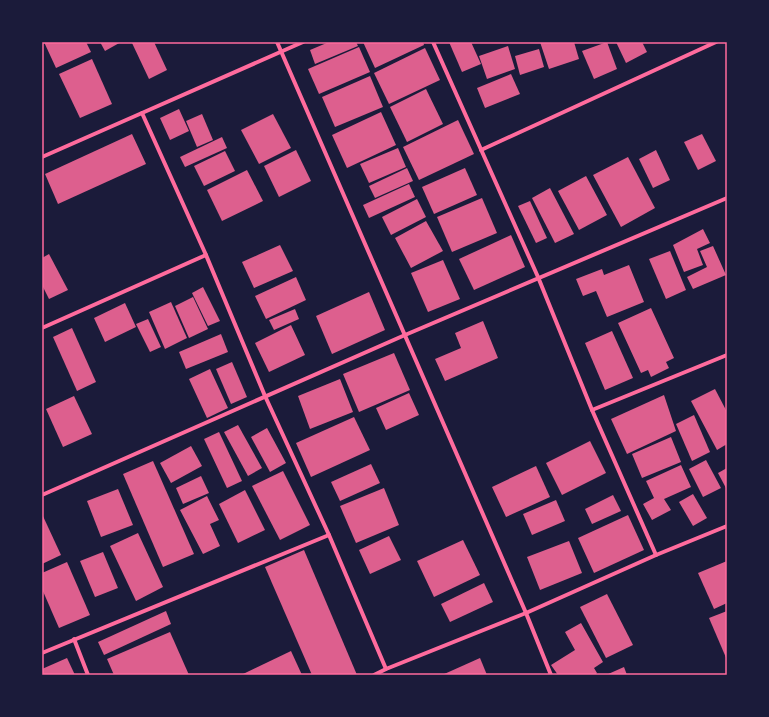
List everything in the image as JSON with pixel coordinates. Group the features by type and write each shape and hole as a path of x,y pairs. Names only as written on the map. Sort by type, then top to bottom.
{"street":[{"path":"277,42 526,613 551,675"},
{"path":"42,157 303,42"},
{"path":"433,42 538,277 592,410 656,555"},
{"path":"481,150 716,42"},
{"path":"142,113 206,255 265,396 329,535 386,669"},
{"path":"42,495 405,334 727,198"},
{"path":"42,328 206,255"},
{"path":"592,410 727,355"},
{"path":"374,675 526,613 656,555 727,526"},
{"path":"42,653 329,535"},
{"path":"74,639 88,675"}],"building":[{"path":"44,42 86,42 91,52 56,68"},
{"path":"100,42 121,42 105,51"},
{"path":"154,42 167,70 149,79 132,43"},
{"path":"329,42 356,42 358,46 315,64 310,50"},
{"path":"363,42 423,42 424,45 375,68"},
{"path":"449,42 471,42 481,64 462,72"},
{"path":"540,42 574,42 579,59 549,69"},
{"path":"607,42 617,69 594,79 582,51"},
{"path":"616,42 642,42 647,52 626,63"},
{"path":"508,46 515,69 487,79 479,56"},
{"path":"359,47 370,72 319,94 308,69"},
{"path":"425,48 440,80 389,104 374,73"},
{"path":"539,49 544,67 520,75 515,56"},
{"path":"92,59 112,104 80,118 59,74"},
{"path":"511,74 520,94 485,108 477,88"},
{"path":"370,76 383,107 335,127 322,97"},
{"path":"426,89 443,124 407,142 390,107"},
{"path":"179,109 189,131 170,140 160,118"},
{"path":"381,112 396,145 347,168 332,135"},
{"path":"202,114 213,140 197,147 186,121"},
{"path":"273,114 291,148 259,164 241,130"},
{"path":"458,120 474,154 419,180 403,147"},
{"path":"132,134 146,164 58,204 45,174"},
{"path":"702,134 716,161 698,170 684,142"},
{"path":"222,137 227,148 185,167 180,157"},
{"path":"398,148 406,167 369,183 360,164"},
{"path":"296,150 311,181 279,197 264,166"},
{"path":"656,150 670,180 653,188 639,159"},
{"path":"225,151 235,171 204,186 194,166"},
{"path":"628,157 655,208 621,227 593,175"},
{"path":"407,168 413,181 375,198 369,186"},
{"path":"465,168 477,195 434,214 422,187"},
{"path":"247,170 263,201 222,221 207,190"},
{"path":"586,176 607,215 579,230 558,191"},
{"path":"409,184 415,197 369,218 363,205"},
{"path":"550,188 574,234 555,243 532,198"},
{"path":"482,198 497,233 452,252 437,217"},
{"path":"417,199 426,217 391,235 382,217"},
{"path":"530,201 547,238 536,243 518,206"},
{"path":"426,221 443,251 411,268 395,238"},
{"path":"703,229 710,243 697,249 703,265 684,272 673,245"},
{"path":"511,235 525,267 474,290 459,259"},
{"path":"280,245 293,271 254,288 242,262"},
{"path":"713,246 726,275 693,289 687,277 707,267 700,251"},
{"path":"670,251 686,290 666,299 649,259"},
{"path":"49,254 68,290 49,299 42,285 42,258"},
{"path":"443,260 460,299 428,312 411,273"},
{"path":"629,265 644,302 607,317 596,291 583,296 576,279 602,269 604,275"},
{"path":"296,277 306,300 266,319 255,296"},
{"path":"203,287 220,321 208,326 192,293"},
{"path":"369,292 385,330 332,354 316,316"},
{"path":"193,297 208,329 189,338 175,306"},
{"path":"171,302 187,338 165,349 149,312"},
{"path":"125,303 136,327 105,342 94,318"},
{"path":"651,308 674,358 666,362 669,368 651,377 648,370 641,373 618,323"},
{"path":"295,309 299,319 274,330 269,320"},
{"path":"148,319 161,347 150,352 136,324"},
{"path":"483,321 498,358 445,381 435,359 461,348 455,333"},
{"path":"291,325 305,355 269,372 255,343"},
{"path":"72,328 96,382 77,391 53,337"},
{"path":"612,331 633,378 605,390 585,343"},
{"path":"221,334 228,352 186,369 179,352"},
{"path":"394,353 410,390 359,412 343,374"},
{"path":"232,362 247,397 231,404 216,369"},
{"path":"210,369 228,408 207,418 189,379"},
{"path":"340,379 353,412 310,429 298,396"},
{"path":"715,389 727,412 727,444 717,450 691,401"},
{"path":"409,393 419,415 386,430 376,408"},
{"path":"664,395 676,431 627,454 611,419"},
{"path":"74,396 92,434 63,447 46,409"},
{"path":"694,415 710,452 692,461 676,424"},
{"path":"354,417 370,450 311,477 296,443"},
{"path":"238,425 262,468 248,476 224,432"},
{"path":"267,428 286,463 270,472 251,437"},
{"path":"219,432 242,481 227,488 204,439"},
{"path":"671,437 681,462 642,478 632,454"},
{"path":"590,441 606,473 562,495 546,463"},
{"path":"191,446 202,466 171,483 160,463"},
{"path":"706,460 721,488 703,497 689,469"},
{"path":"153,461 194,554 163,567 123,474"},
{"path":"371,464 380,483 340,501 331,482"},
{"path":"681,465 691,487 664,499 671,510 652,520 643,504 654,498 646,481"},
{"path":"536,466 550,497 506,517 492,487"},
{"path":"727,468 727,490 718,473"},
{"path":"283,471 310,525 280,540 252,486"},
{"path":"201,476 209,493 183,504 176,488"},
{"path":"384,488 399,525 356,543 340,506"},
{"path":"118,489 133,525 101,537 87,501"},
{"path":"245,490 265,530 238,543 219,504"},
{"path":"693,494 707,518 693,526 679,502"},
{"path":"613,495 621,511 592,524 585,509"},
{"path":"207,496 219,520 210,524 220,546 203,554 180,510"},
{"path":"556,500 565,521 532,535 523,514"},
{"path":"42,514 61,555 42,564"},
{"path":"628,515 644,550 594,573 578,538"},
{"path":"138,533 163,587 136,601 110,546"},
{"path":"389,536 401,560 370,574 359,550"},
{"path":"463,540 480,575 434,597 417,561"},
{"path":"569,541 582,573 540,590 527,557"},
{"path":"304,550 357,675 312,675 265,567"},
{"path":"103,552 118,588 95,597 80,561"},
{"path":"727,561 727,603 714,609 698,573"},
{"path":"67,562 90,615 59,628 42,589 42,573"},
{"path":"484,583 493,602 450,622 441,604"},
{"path":"607,594 633,645 606,658 580,607"},
{"path":"166,611 171,624 104,655 98,642"},
{"path":"727,611 727,660 709,618"},
{"path":"581,623 603,662 594,668 597,673 595,675 558,675 551,665 575,650 565,632"},
{"path":"170,632 189,675 114,675 107,659"},
{"path":"291,651 302,675 241,675"},
{"path":"67,658 75,675 42,675 42,669"},
{"path":"480,658 487,675 442,675"},
{"path":"624,667 627,675 606,675"}]}
